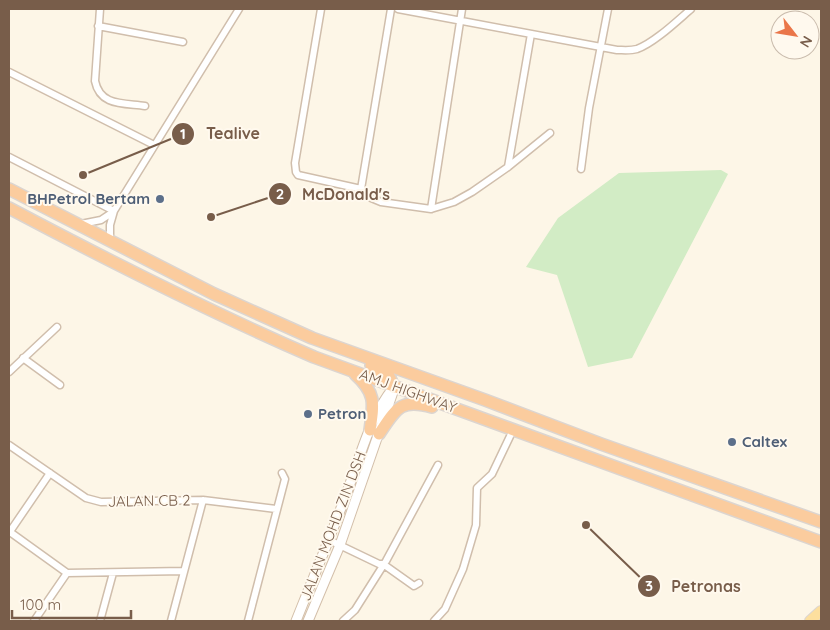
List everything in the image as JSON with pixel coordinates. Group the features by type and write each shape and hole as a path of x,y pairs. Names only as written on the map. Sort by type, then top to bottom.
{"highway":[{"name":"AMJ HIGHWAY","path":"9,189 214,294 312,338 821,522"},
{"name":"AMJ HIGHWAY","path":"9,208 104,258 250,329 314,357 821,542"},
{"path":"270,319 277,328 294,336 379,368 389,376 394,387 405,381 411,381 454,393 462,392"},
{"path":"351,371 368,388 372,395 375,432"},
{"path":"375,432 397,410 411,403 457,414 468,413"}],"main road":[{"path":"375,432 394,387"},
{"name":"JALAN MOHD ZIN DSH","path":"296,621 375,432"},
{"name":"JALAN MOHD ZIN DSH","path":"308,621 340,545 375,432"}],"street":[{"path":"100,9 95,81 97,90 101,96 108,100 145,106"},
{"path":"110,241 110,225 114,211 239,9"},
{"path":"321,9 295,163 296,172 301,176 361,189 369,197 381,202 431,210 454,202 472,192 508,167 550,133"},
{"path":"361,189 391,9"},
{"path":"398,9 617,50 638,48 657,36 686,11 691,9"},
{"path":"431,210 462,9"},
{"path":"581,169 589,108 608,9"},
{"path":"98,26 183,42"},
{"path":"508,167 531,34"},
{"path":"9,72 154,146"},
{"path":"9,157 114,211"},
{"path":"78,224 101,220 114,211"},
{"path":"9,372 57,327"},
{"path":"24,358 60,385"},
{"path":"434,621 445,609 463,569 476,525 477,488 492,474 513,430"},
{"name":"JALAN CB 2","path":"9,445 93,501 203,500 276,509"},
{"path":"343,621 355,610 386,561 438,465"},
{"path":"50,473 9,532 67,573 184,571"},
{"path":"248,621 285,478 282,473"},
{"path":"170,621 203,500"},
{"path":"330,540 379,564 383,564 414,586 419,583"},
{"path":"34,621 67,573"},
{"path":"100,621 114,573"}],"green space":[{"path":"721,170 728,174 632,358 588,367 557,275 526,267 558,218 619,173"}],"place":[{"name":"Tealive","path":"83,175"},
{"name":"BHPetrol Bertam","path":"160,199"},
{"name":"McDonald's","path":"211,217"},
{"name":"Petron","path":"308,414"},
{"name":"Caltex","path":"732,442"},
{"name":"Petronas","path":"586,525"}]}
